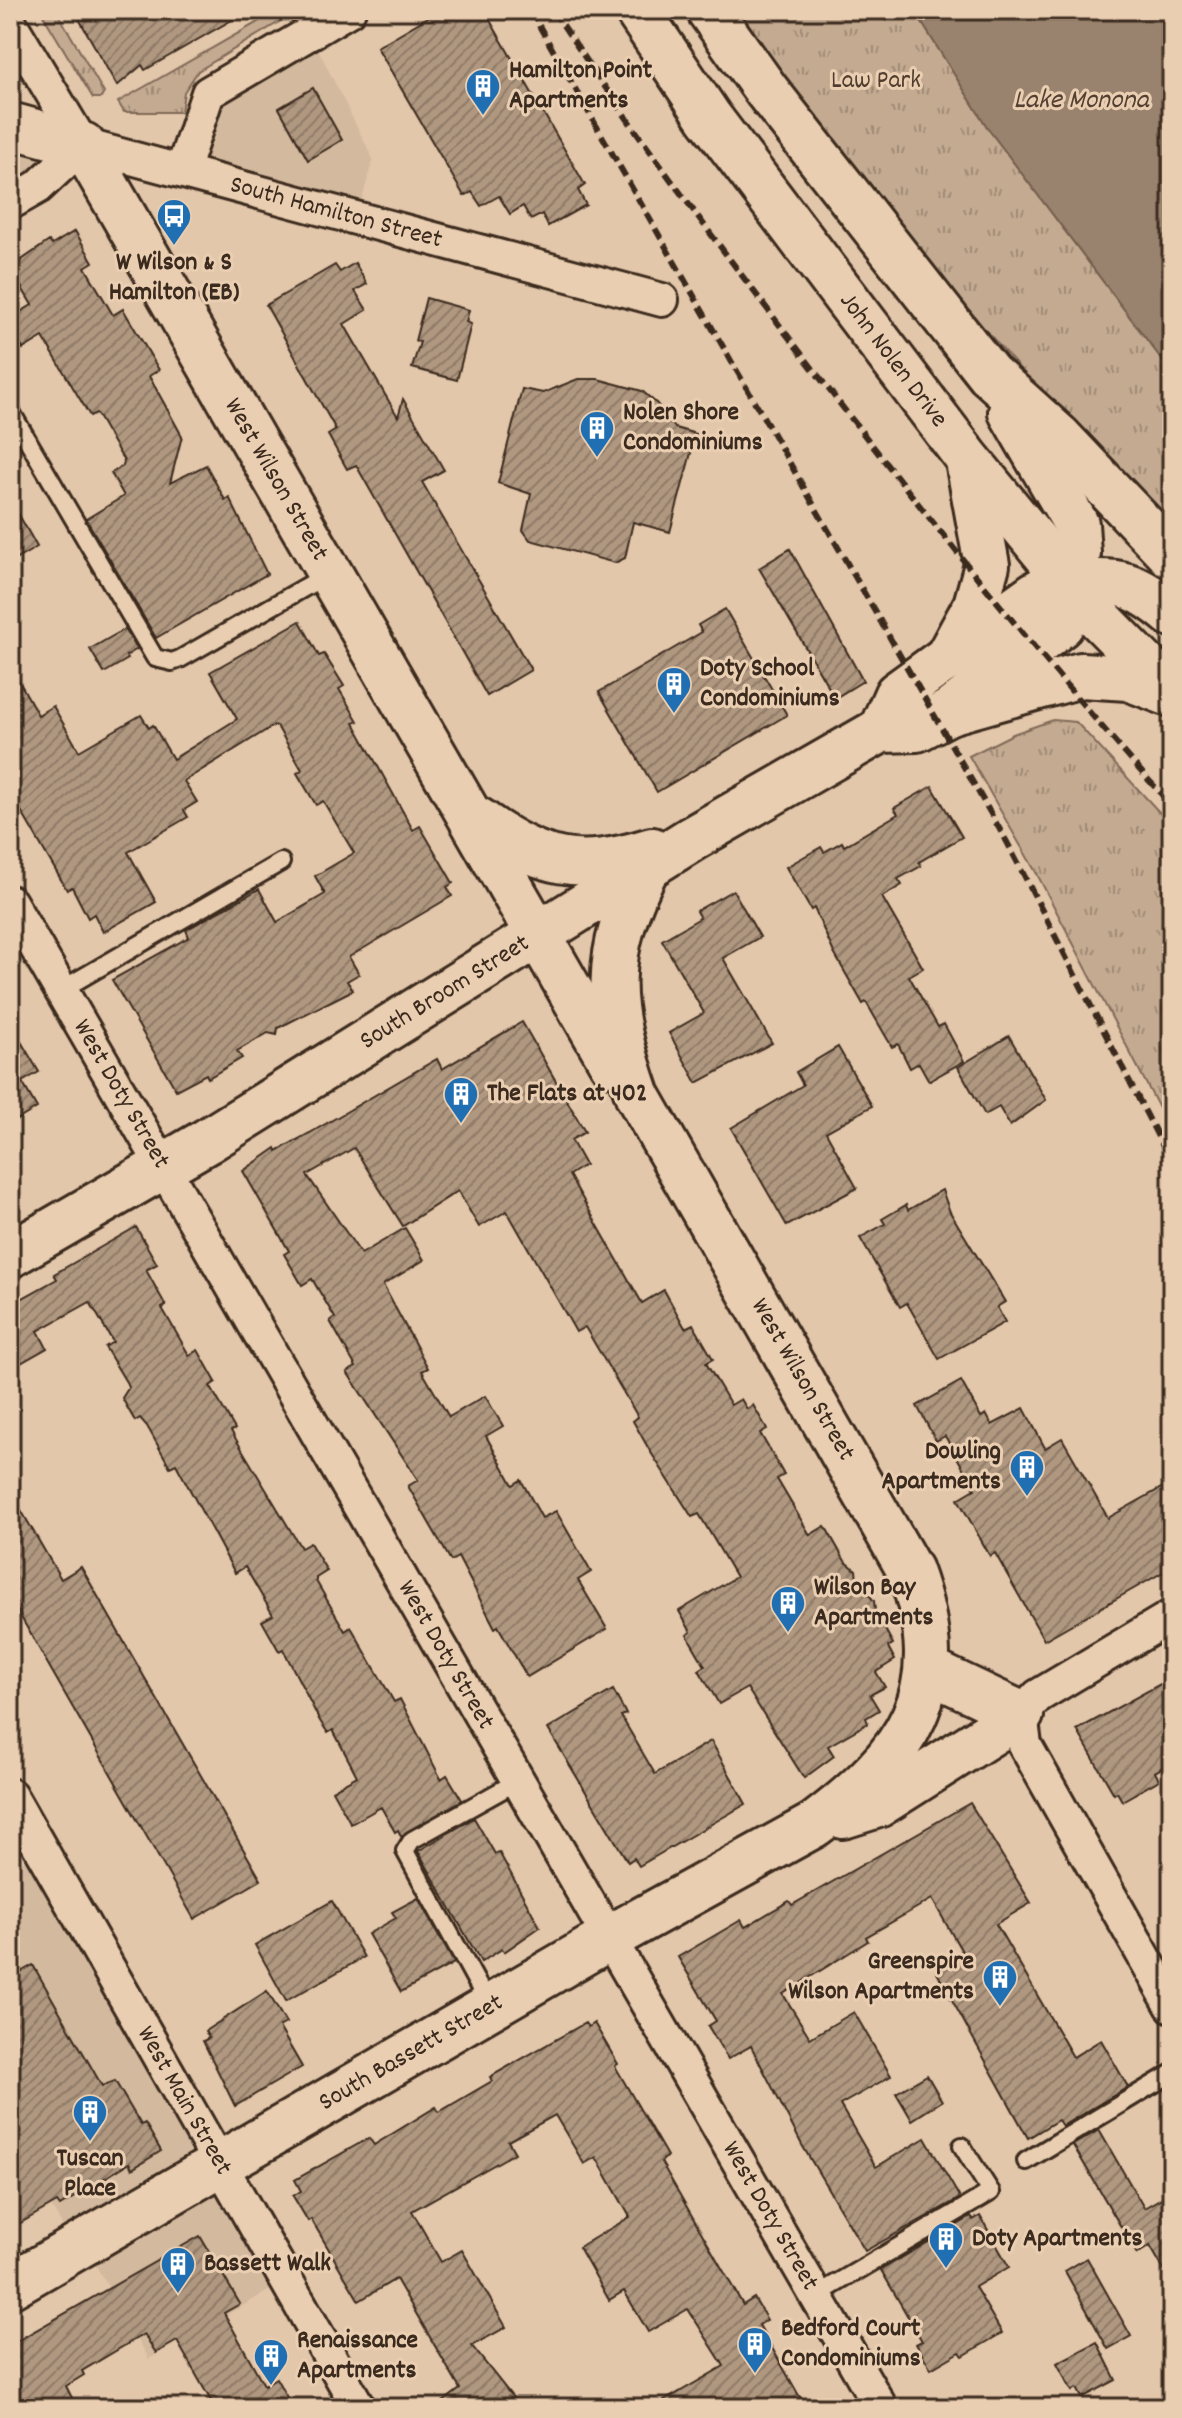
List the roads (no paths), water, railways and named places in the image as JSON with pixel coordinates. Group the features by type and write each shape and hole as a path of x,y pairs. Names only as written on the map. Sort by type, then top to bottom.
{"street":[{"path":"182,171 208,93 349,10"},
{"name":"John Nolen Drive","path":"637,10 709,117 967,458 1095,614 1172,694"},
{"path":"709,10 842,188 989,374 1058,436 1172,556"},
{"name":"West Wilson Street","path":"10,23 541,935 618,1075 638,1096 910,1571 924,1610 928,1670 912,1721 888,1758 843,1803 814,1825"},
{"name":"South Hamilton Street","path":"10,125 662,300"},
{"path":"10,203 38,187 83,145"},
{"name":"South Broom Street","path":"10,1255 541,935 693,838 881,730 917,729 949,712 1061,625 1070,609 1078,553 1076,524 989,374"},
{"path":"946,660 976,605 986,573 986,553 967,458"},
{"path":"881,730 897,694 1049,586 1114,580 1135,586 1172,614"},
{"path":"949,712 1081,675 1128,678 1172,694"},
{"path":"471,815 529,853 566,863 621,860 693,838"},
{"path":"638,1096 613,1006 612,976 621,922 647,867"},
{"name":"West Doty Street","path":"10,902 881,2408"},
{"path":"814,1825 878,1805 1021,1714 1038,1696 1172,1616"},
{"path":"928,1670 1021,1714"},
{"path":"1021,1714 1025,1745 1172,2006"},
{"name":"West Main Street","path":"10,1795 359,2408"},
{"name":"South Bassett Street","path":"10,2286 609,1938 814,1825"}],"lane":[{"path":"10,410 155,658 172,662 180,659 330,573"},
{"path":"61,990 281,862"},
{"path":"490,2007 405,1851 412,1840 518,1781"},
{"path":"1026,2161 1172,2073"},
{"path":"815,2296 991,2192 962,2146"}],"water":[{"name":"Lake Monona","path":"914,10 1172,10 1172,373 989,130"}],"railway":[{"path":"530,10 1007,842 1172,1164"},
{"path":"553,10 653,155 830,391 997,602 1172,806"}],"place":[{"name":"Hamilton Point Apartments","path":"483,117"},
{"name":"W Wilson & S Hamilton (EB)","path":"174,247"},
{"name":"Nolen Shore Condominiums","path":"597,459"},
{"name":"Doty School Condominiums","path":"674,715"},
{"name":"The Flats at 402","path":"461,1125"},
{"name":"Dowling Apartments","path":"1027,1498"},
{"name":"Wilson Bay Apartments","path":"788,1634"},
{"name":"Greenspire Wilson Apartments","path":"1000,2008"},
{"name":"Tuscan Place","path":"90,2143"},
{"name":"Doty Apartments","path":"946,2270"},
{"name":"Bassett Walk","path":"178,2295"},
{"name":"Bedford Court Condominiums","path":"755,2375"},
{"name":"Renaissance Apartments","path":"271,2387"}],"park label":[{"name":"Law Park","path":"876,81"}]}
